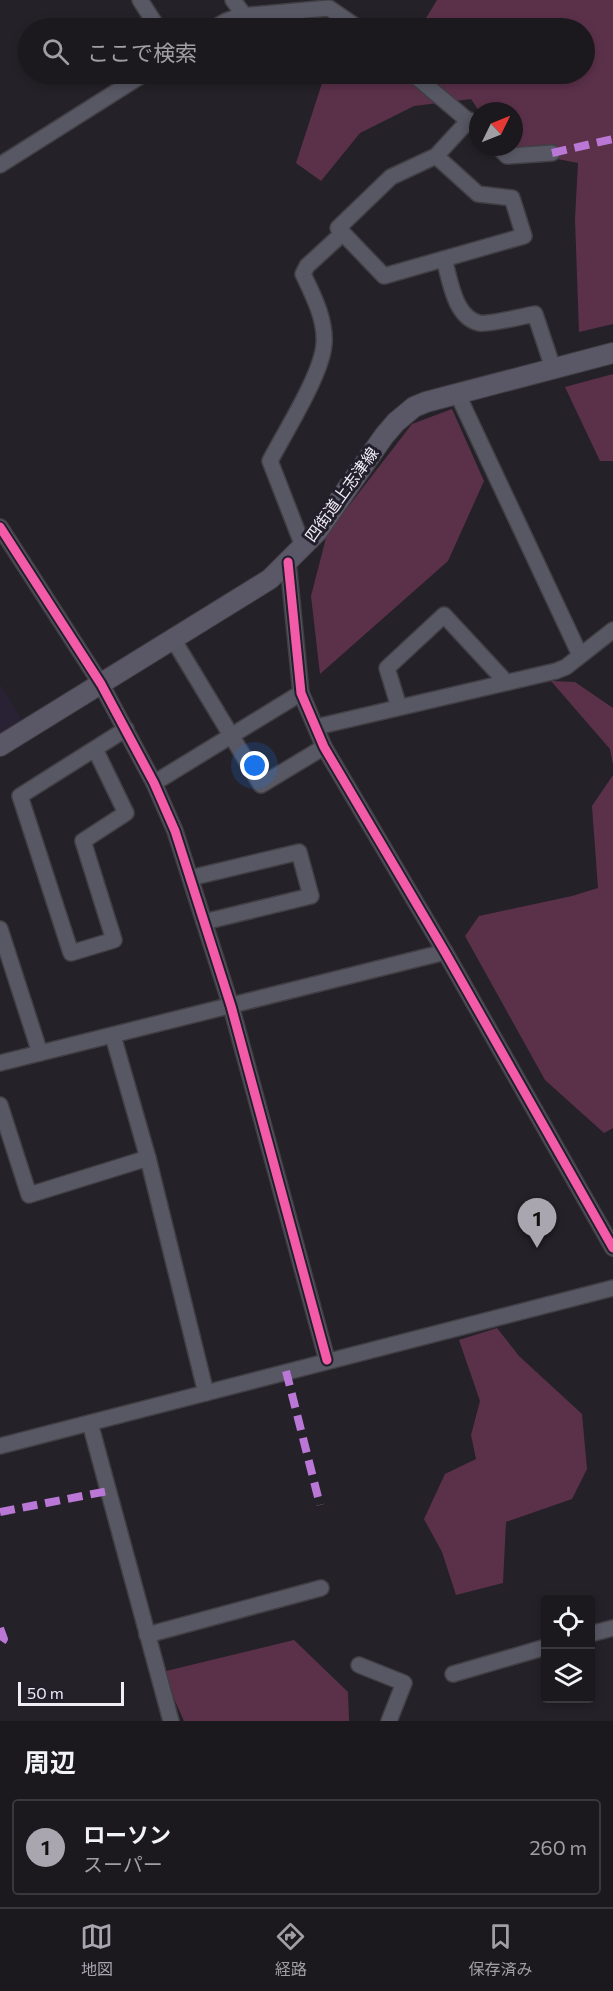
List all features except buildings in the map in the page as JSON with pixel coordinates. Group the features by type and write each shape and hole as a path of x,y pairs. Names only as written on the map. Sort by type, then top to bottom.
{"main road":[{"name":"四街道上志津線","path":"0,746 270,579 317,532 384,436 414,407 457,393 613,353"}],"street":[{"path":"140,0 152,18"},
{"path":"233,0 243,15"},
{"path":"234,18 330,4 346,18"},
{"path":"0,165 128,84"},
{"path":"424,84 469,121"},
{"path":"436,156 478,194 512,198 524,236 384,276 338,228 391,177 436,156 469,127"},
{"path":"523,155 552,153"},
{"path":"303,546 270,461 314,377 324,344 319,308 303,274 307,267 343,233"},
{"path":"444,259 457,304 467,317 479,324 535,314 553,368"},
{"path":"457,393 580,656"},
{"path":"0,527 101,684 154,783 175,831 231,1006 327,1360"},
{"path":"288,562 301,693 324,747 445,952 613,1248"},
{"path":"399,707 387,668 444,615 506,682"},
{"path":"316,727 556,671 566,667 613,630"},
{"path":"173,639 261,785 324,747"},
{"path":"154,783 301,693"},
{"path":"94,749 126,813 82,841 114,940 71,953 20,796 94,749 126,729"},
{"path":"190,878 299,852 311,896 204,922"},
{"path":"0,929 40,1053"},
{"path":"0,1063 445,952"},
{"path":"112,1036 148,1158 206,1392"},
{"path":"0,1105 29,1195 148,1158"},
{"path":"0,1446 613,1288"},
{"path":"90,1424 171,1721"},
{"path":"147,1635 321,1588"},
{"path":"595,1633 613,1628"},
{"path":"453,1674 541,1648"},
{"path":"359,1665 404,1683 389,1721"}],"shaded area":[{"path":"437,0 613,0 613,324 579,332 575,219 578,163 523,152 523,102 473,102 471,99 414,106 360,133 321,181 296,163 322,84 595,84 595,18 426,18"},
{"path":"613,374 613,461 600,461 565,387"},
{"path":"452,409 484,481 448,561 320,674 311,596 327,534 412,424"},
{"path":"551,681 575,682 613,708 613,765 610,749"},
{"path":"0,684 23,722 0,736"},
{"path":"613,775 613,1128 604,1133 545,1080 465,936 479,916 572,896 598,888 592,806"},
{"path":"497,1328 519,1356 582,1414 587,1469 572,1499 506,1522 503,1583 456,1595 442,1552 424,1519 445,1474 476,1459 471,1435 480,1401 459,1340"},
{"path":"294,1640 348,1692 349,1721 184,1721 162,1672"}],"marked path":[{"path":"552,153 613,139"},
{"path":"286,1371 320,1505"},
{"path":"0,1512 108,1491"},
{"path":"0,1628 4,1639 0,1645"}],"cycle path":[{"path":"0,527 101,684 154,783 175,831 231,1006 327,1360"},
{"path":"288,562 301,693 324,747 445,952 613,1248"}],"place":[{"name":"ローソン","path":"537,1248"}]}
